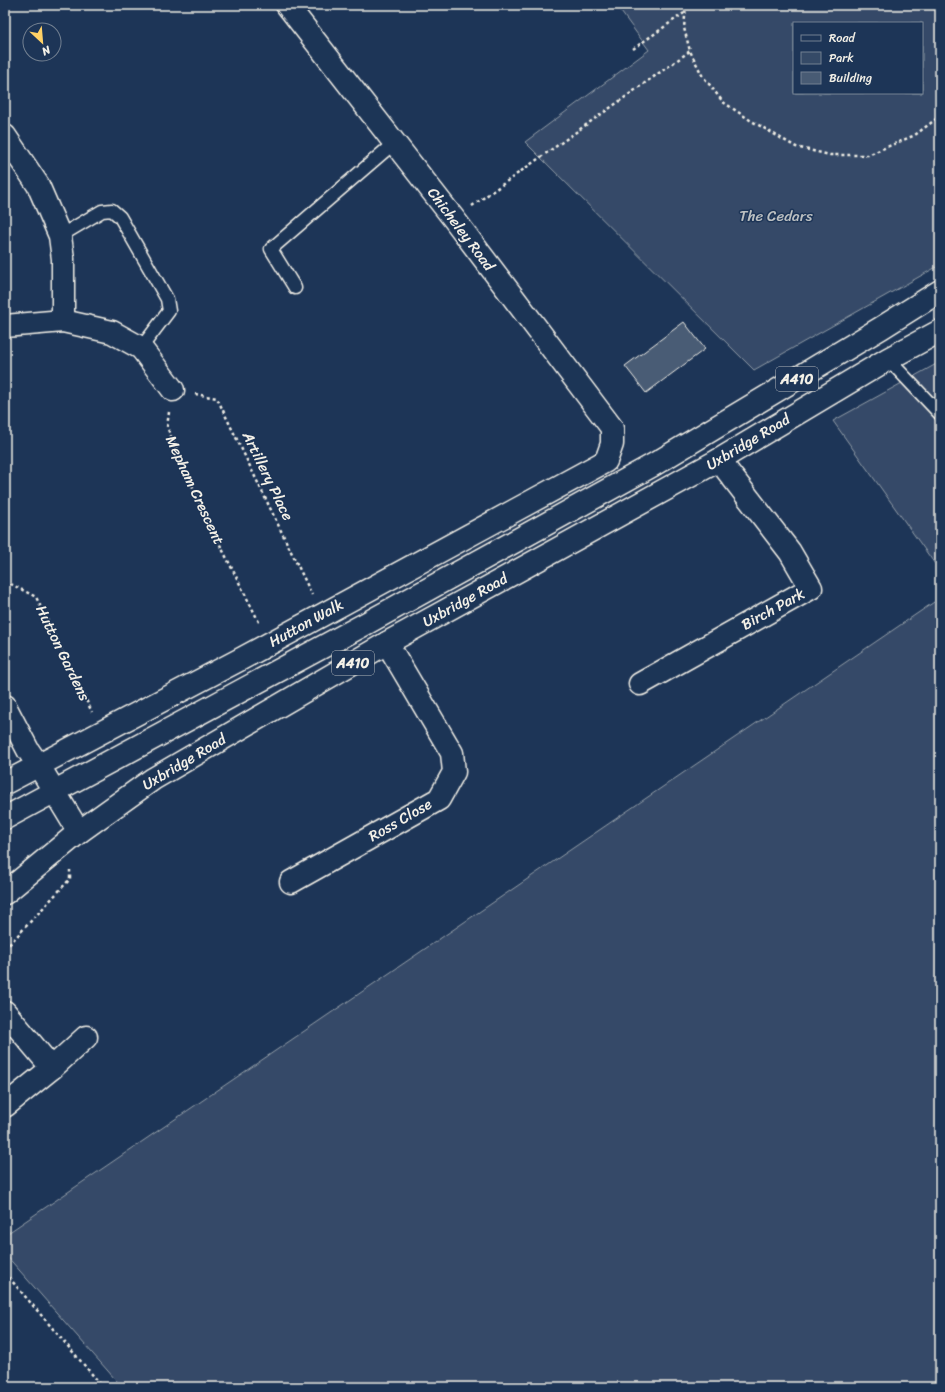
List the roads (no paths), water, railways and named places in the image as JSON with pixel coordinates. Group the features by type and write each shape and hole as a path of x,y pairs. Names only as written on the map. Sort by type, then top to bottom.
{"street":[{"name":"Chicheley Road","path":"287,5 454,219 612,428 612,444 606,461"},
{"path":"5,136 38,185 60,236 63,259 63,321"},
{"name":"Uxbridge Road","path":"5,818 367,623 652,465 875,332 940,291"},
{"path":"5,326 63,321 112,332 141,348 173,390"},
{"name":"Uxbridge Road","path":"5,892 79,832 153,779 387,643 718,460 888,359 940,331"},
{"name":"Birch Park","path":"640,684 811,588 790,552 718,460"},
{"name":"Hutton Walk","path":"5,783 241,659 606,461"},
{"name":"Ross Close","path":"291,882 438,798 454,772 452,753 387,643"},
{"path":"5,706 28,750 79,832"},
{"path":"5,1012 52,1068"},
{"path":"5,1106 52,1068 86,1037"}],"lane":[{"path":"295,288 271,249 394,143"},
{"path":"60,236 102,211 112,210 120,217 167,299 169,311 141,348"},
{"path":"888,359 940,414"}],"park label":[{"name":"The Cedars","path":"776,216"}]}
